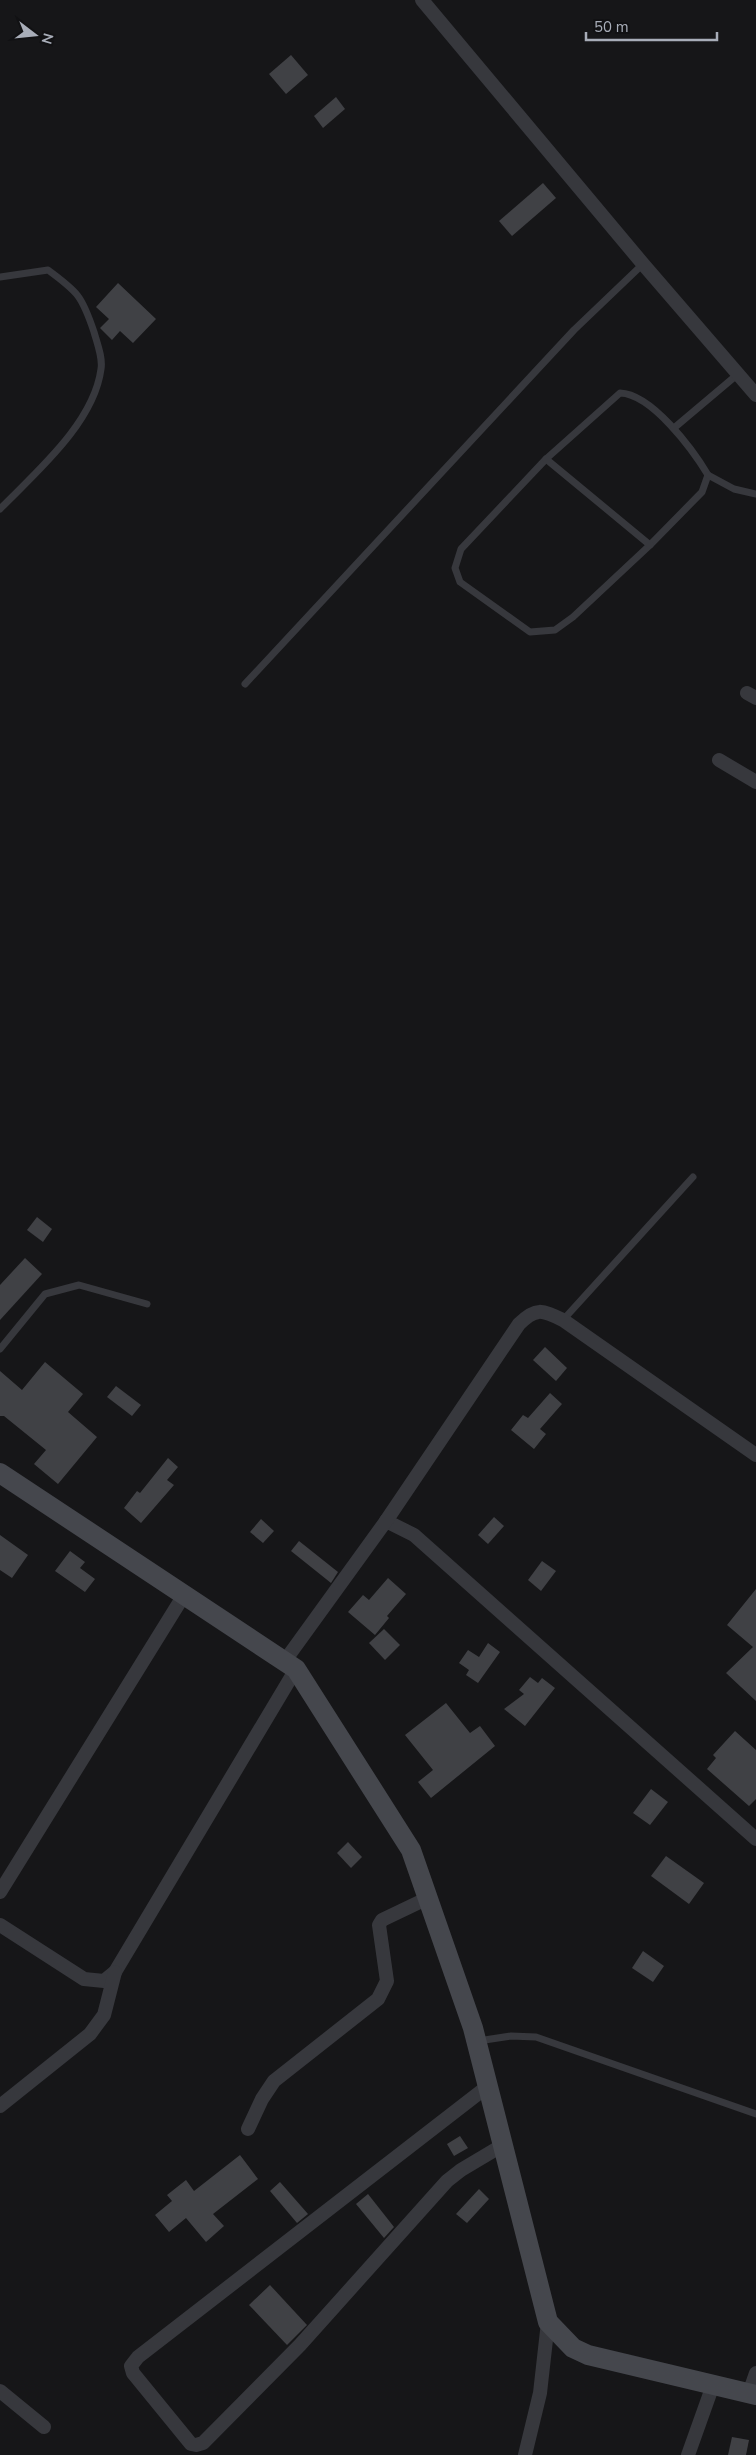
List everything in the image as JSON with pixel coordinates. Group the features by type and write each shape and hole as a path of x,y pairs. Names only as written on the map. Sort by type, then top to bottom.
{"street":[{"path":"422,0 643,264 756,395"},
{"path":"719,760 756,782"},
{"path":"0,2106 90,2034 104,2015 115,1972 290,1666 519,1324 528,1315 537,1311 546,1312 563,1320 756,1455"},
{"path":"0,1474 290,1666 411,1850 477,2041 548,2322 540,2393 525,2455"},
{"path":"386,1521 414,1535 756,1839"},
{"path":"0,1892 184,1596"},
{"path":"248,2129 262,2099 274,2081 378,1999 387,1981 379,1926 382,1920 428,1898"},
{"path":"0,1925 84,1979 104,1981 115,1972"},
{"path":"488,2086 138,2357 131,2366 133,2372 192,2444 203,2443 300,2345 447,2181 461,2170 503,2145"},
{"path":"548,2322 573,2348 588,2355 752,2394 756,2373"},
{"path":"688,2455 713,2385"},
{"path":"0,2391 44,2427"}],"lane":[{"path":"245,684 574,330 643,264"},
{"path":"0,277 48,270 70,286 80,296 89,318 102,368 92,399 65,444 0,509"},
{"path":"674,428 738,374"},
{"path":"708,475 702,492 573,617 555,630 530,632 460,582 455,568 461,549 546,459 620,393 638,396 674,428 698,458 708,475 734,489 756,494"},
{"path":"546,459 650,544"},
{"path":"563,1320 693,1177"},
{"path":"0,1348 45,1294 79,1285 147,1304"},
{"path":"477,2041 511,2036 536,2037 756,2114"}],"building":[{"path":"291,55 308,75 286,94 269,74"},
{"path":"336,97 345,109 323,128 314,116"},
{"path":"543,183 556,198 512,236 499,221"},
{"path":"118,283 156,319 133,343 120,331 112,340 100,328 109,319 96,307"},
{"path":"37,1217 52,1229 43,1242 27,1230"},
{"path":"25,1258 42,1274 0,1320 0,1285"},
{"path":"545,1347 567,1368 556,1381 533,1360"},
{"path":"45,1362 83,1394 68,1412 97,1437 58,1484 34,1464 46,1450 4,1416 0,1416 0,1371 22,1390"},
{"path":"116,1386 141,1405 132,1416 107,1397"},
{"path":"550,1393 562,1404 540,1429 546,1434 534,1449 511,1430 523,1415 528,1418"},
{"path":"168,1458 178,1467 167,1480 174,1485 141,1523 124,1508 137,1491 140,1493"},
{"path":"494,1517 504,1526 488,1544 478,1535"},
{"path":"261,1519 274,1531 263,1543 250,1532"},
{"path":"0,1535 28,1555 12,1578 0,1570"},
{"path":"299,1541 338,1572 331,1583 291,1551"},
{"path":"70,1551 85,1562 80,1568 95,1579 85,1592 55,1571"},
{"path":"542,1561 556,1571 541,1591 528,1580"},
{"path":"388,1578 406,1594 387,1616 389,1618 375,1635 348,1612 363,1595 369,1600"},
{"path":"756,1589 756,1701 726,1673 753,1647 727,1625"},
{"path":"384,1629 400,1645 385,1660 369,1643"},
{"path":"488,1643 500,1652 478,1683 466,1675 469,1670 459,1663 468,1650 479,1657"},
{"path":"530,1677 538,1683 542,1678 555,1688 525,1726 504,1709 524,1694 519,1690"},
{"path":"446,1703 470,1733 480,1726 495,1746 431,1798 418,1782 433,1770 405,1735"},
{"path":"735,1731 756,1750 756,1799 749,1806 707,1769 716,1758 713,1755"},
{"path":"651,1789 668,1802 650,1825 633,1813"},
{"path":"348,1842 362,1857 351,1868 337,1853"},
{"path":"666,1856 704,1883 689,1904 651,1876"},
{"path":"643,1951 664,1966 653,1982 632,1968"},
{"path":"460,2136 468,2148 454,2156 447,2144"},
{"path":"240,2155 258,2179 213,2214 224,2226 206,2242 186,2218 169,2232 155,2215 172,2201 167,2195 186,2180 194,2191"},
{"path":"280,2182 308,2214 297,2223 270,2191"},
{"path":"479,2189 489,2199 467,2223 456,2214"},
{"path":"368,2194 394,2227 384,2238 356,2204"},
{"path":"270,2285 307,2325 287,2345 249,2305"},
{"path":"732,2437 749,2440 746,2455 728,2455"}]}
